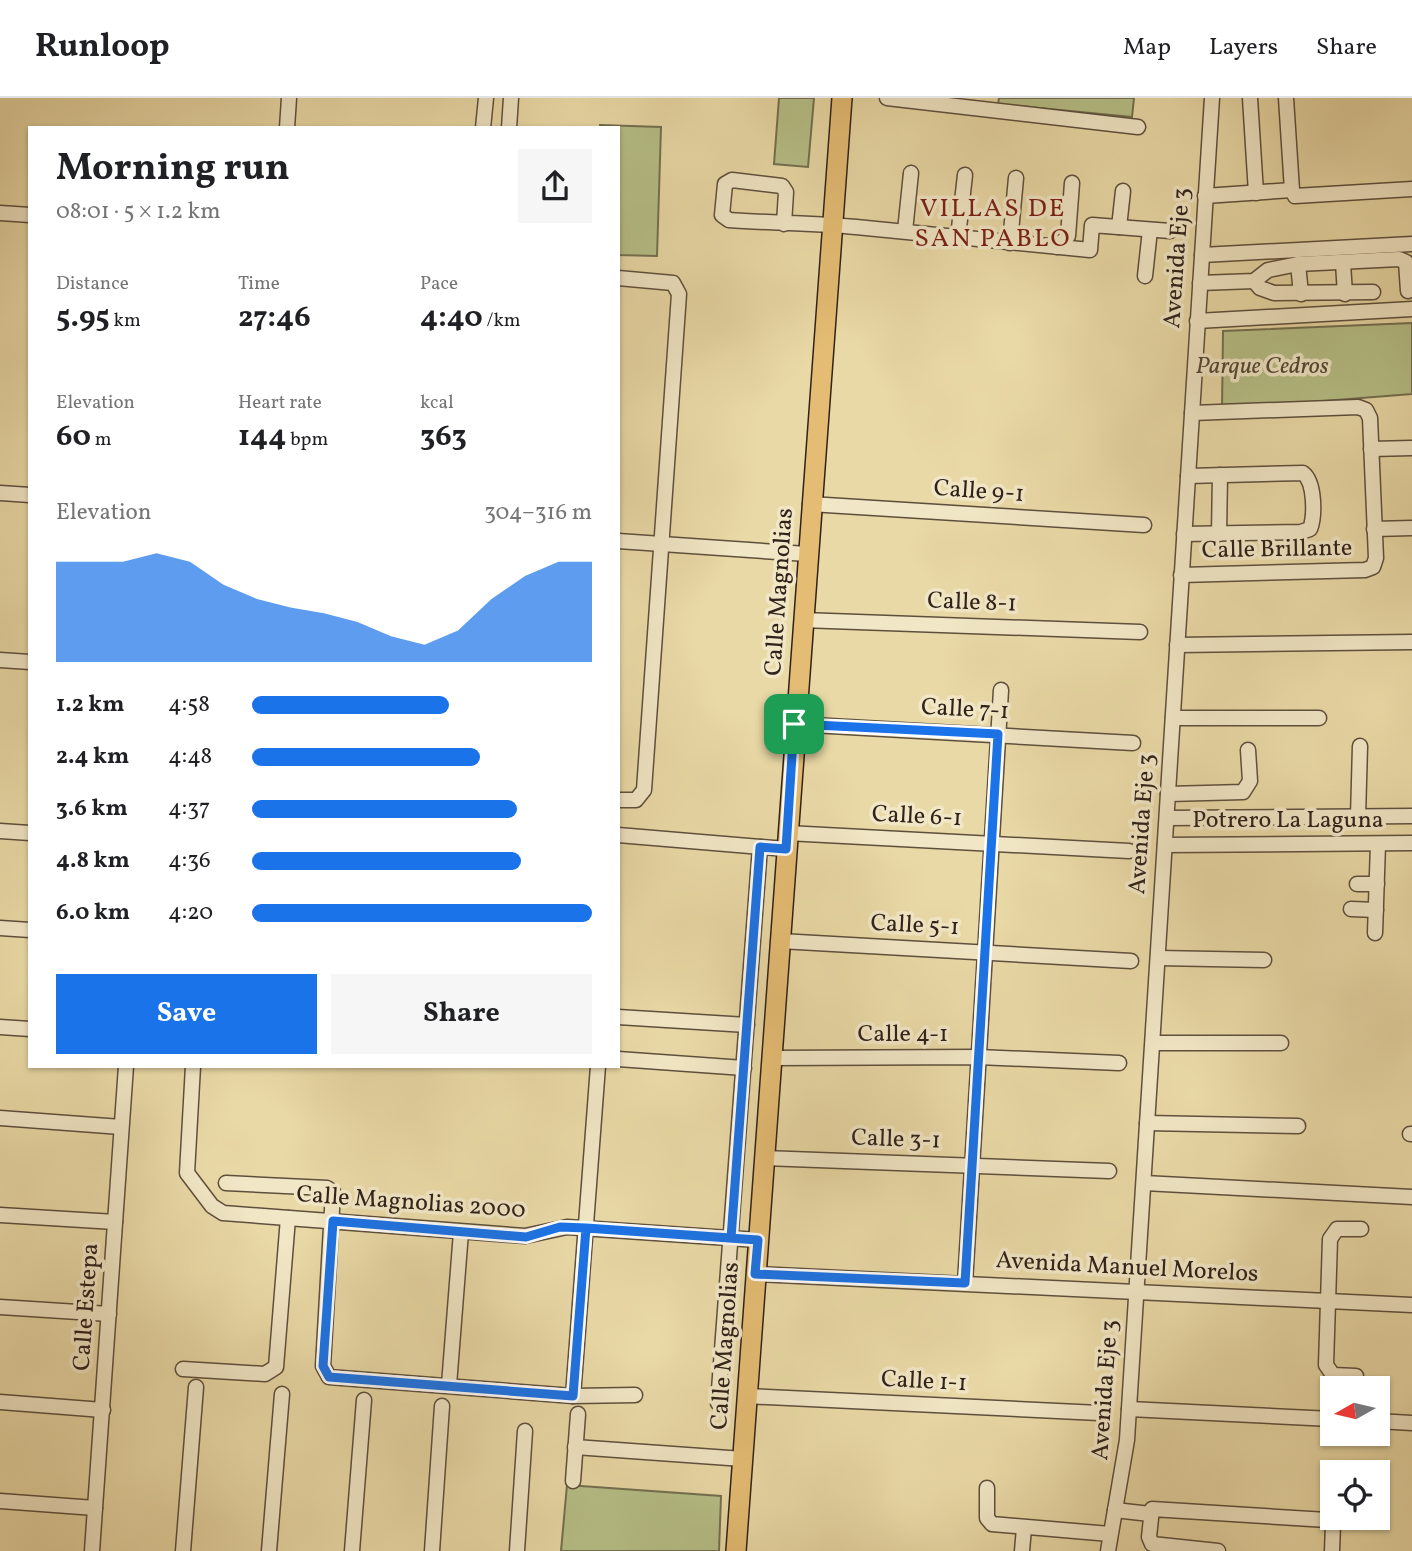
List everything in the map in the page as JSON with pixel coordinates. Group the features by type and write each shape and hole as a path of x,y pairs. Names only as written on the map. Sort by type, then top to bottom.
{"main road":[{"name":"Calle Magnolias","path":"736,1551 810,504 842,98"}],"street":[{"path":"287,126 289,98"},
{"path":"483,126 486,98"},
{"path":"509,126 511,98"},
{"path":"887,98 990,104 1138,127"},
{"name":"Avenida Eje 3","path":"1108,1551 1125,1464 1129,1409 1212,98"},
{"path":"1250,98 1256,192"},
{"path":"1286,98 1292,190 1299,197 1412,189"},
{"path":"905,231 911,173"},
{"path":"958,237 965,175"},
{"path":"1010,243 1016,178"},
{"path":"784,224 786,192 780,185 727,182 724,218 784,224 905,231 1090,250 1092,225 1170,231"},
{"path":"1057,247 1068,236 1072,183"},
{"path":"1205,196 1292,190"},
{"path":"1119,227 1123,191"},
{"path":"0,213 28,215"},
{"path":"1145,276 1150,230"},
{"path":"1202,255 1412,244"},
{"path":"1200,283 1254,281 1268,270 1298,264 1402,259 1406,265 1408,291"},
{"path":"1343,263 1345,294"},
{"path":"1298,264 1301,294"},
{"path":"620,278 669,282 677,286 680,294 659,544 644,790 636,800 620,800"},
{"path":"1254,281 1268,292 1373,292"},
{"path":"1197,321 1412,309"},
{"path":"1192,413 1358,407 1366,410 1370,418 1374,529"},
{"path":"1371,449 1412,448"},
{"path":"1184,534 1301,532 1310,529 1312,520 1310,483 1303,473 1188,476"},
{"path":"1219,534 1220,475"},
{"path":"0,493 28,495"},
{"name":"Calle 9-1","path":"810,504 1144,524"},
{"name":"Calle Brillante","path":"1181,575 1365,570 1373,567 1376,558 1374,529 1412,528"},
{"path":"620,541 807,554"},
{"name":"Calle 8-1","path":"802,620 1140,632"},
{"path":"1177,645 1412,642"},
{"path":"0,660 28,662"},
{"path":"965,1283 1001,690"},
{"path":"1173,719 1319,718"},
{"name":"Calle 7-1","path":"794,724 1133,743"},
{"path":"1358,817 1360,746"},
{"path":"1168,794 1243,792 1250,781 1248,750"},
{"path":"1167,818 1412,816"},
{"path":"0,831 28,833"},
{"name":"Calle 6-1","path":"620,835 760,847 787,841 993,844 1129,851"},
{"name":"Potrero La Laguna","path":"1165,845 1412,843"},
{"path":"1376,933 1378,844"},
{"path":"718,1403 760,847"},
{"path":"1357,884 1377,884"},
{"path":"1351,909 1376,910"},
{"path":"0,928 28,930"},
{"name":"Calle 5-1","path":"780,941 1131,961"},
{"path":"1158,958 1264,960"},
{"path":"620,1017 747,1025"},
{"path":"0,1027 28,1029"},
{"path":"1153,1043 1282,1043"},
{"name":"Calle 4-1","path":"771,1058 978,1057 1119,1063"},
{"path":"620,1059 744,1068"},
{"name":"Calle Estepa","path":"92,1551 126,1068"},
{"name":"Calle Magnolias 2000","path":"193,1068 186,1164 188,1177 219,1211 526,1237 560,1227 758,1240"},
{"path":"573,1396 598,1068"},
{"path":"0,1118 121,1127"},
{"path":"1147,1123 1298,1126"},
{"name":"Calle 3-1","path":"764,1158 1109,1171"},
{"path":"1144,1183 1412,1197"},
{"path":"226,1184 330,1188 334,1195 323,1366 325,1374 333,1378 573,1396 635,1395"},
{"path":"0,1215 115,1222"},
{"path":"183,1369 265,1374 276,1367 288,1218"},
{"path":"1333,1376 1327,1369 1331,1234 1342,1228 1361,1228"},
{"path":"449,1385 461,1232"},
{"name":"Avenida Manuel Morelos","path":"755,1274 1412,1305"},
{"path":"0,1307 109,1314"},
{"path":"183,1551 196,1387"},
{"path":"269,1551 282,1394"},
{"name":"Calle 1-1","path":"747,1396 1099,1413"},
{"path":"352,1551 364,1400"},
{"path":"0,1402 103,1410"},
{"path":"432,1551 442,1406"},
{"path":"1129,1409 1320,1418"},
{"path":"573,1481 578,1415"},
{"path":"1390,1422 1412,1423"},
{"path":"517,1551 525,1431"},
{"path":"575,1447 743,1459"},
{"path":"987,1488 989,1522 1024,1528 1110,1534"},
{"path":"0,1501 96,1508"},
{"path":"1218,1551 1152,1544 1149,1537 1150,1514 1156,1507 1327,1520 1333,1525 1332,1551"},
{"path":"1115,1510 1150,1514"},
{"path":"1022,1551 1024,1528"}],"green space":[{"path":"779,98 814,98 808,167 774,164"},
{"path":"999,98 1134,98 1132,117 998,104"},
{"path":"600,125 661,127 657,256 620,255 620,126"},
{"name":"Parque Cedros","path":"1412,323 1412,394 1222,409 1223,331"},
{"path":"567,1485 721,1496 719,1551 561,1551"}],"district":[{"name":"VILLAS DE SAN PABLO","path":"993,224"}],"route":[{"path":"794,724 786,849 760,847 731,1238 586,1228 567,1227 526,1237 333,1221 323,1366 329,1377 573,1396 586,1228 758,1240 755,1274 965,1283 998,734 794,724"}]}
